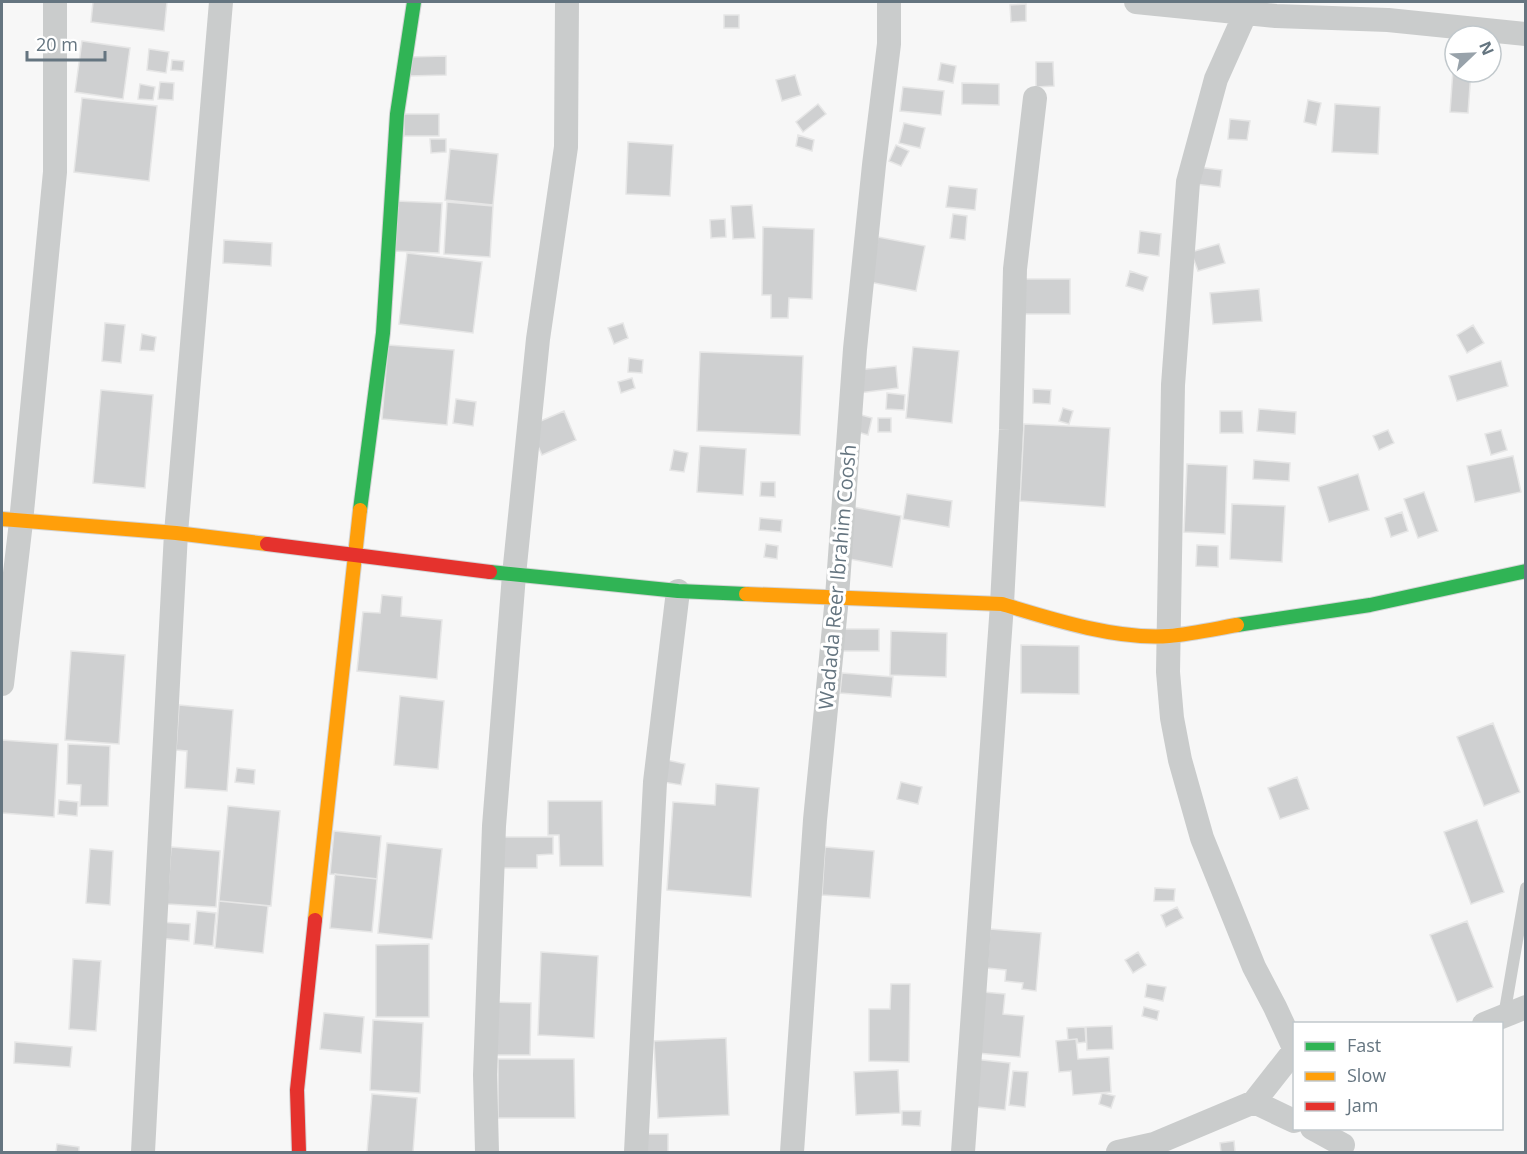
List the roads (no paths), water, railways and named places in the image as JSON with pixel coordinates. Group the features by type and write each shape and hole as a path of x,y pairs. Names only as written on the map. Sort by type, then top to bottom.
{"street":[{"path":"2,684 11,520 55,172 55,2"},
{"path":"142,1152 176,533 221,2"},
{"path":"299,1152 297,1090 354,555 383,333 397,114 414,2"},
{"path":"487,1152 485,1075 494,826 514,575 538,339 566,147 567,2"},
{"name":"Wadada Reer Ibrahim Coosh","path":"792,1152 815,820 837,597 855,349 873,165 889,44 889,2"},
{"path":"1136,2 1246,7 1276,16 1389,11 1526,34"},
{"path":"1246,7 1216,79 1188,182 1173,385 1167,636 1172,718 1180,760 1202,838 1254,967 1293,1048"},
{"path":"963,1152 1002,604 1011,430 1015,269 1035,98"},
{"path":"11,520 176,533 514,575 678,591 1002,604 1041,616 1120,634 1167,636 1370,605 1526,571"},
{"path":"636,1152 655,782 678,591"},
{"path":"1118,1152 1156,1148 1254,1102 1293,1051"},
{"path":"1254,1102 1293,1121"},
{"path":"1316,1130 1342,1142"}],"lane":[{"path":"1504,1015 1526,888"}]}
